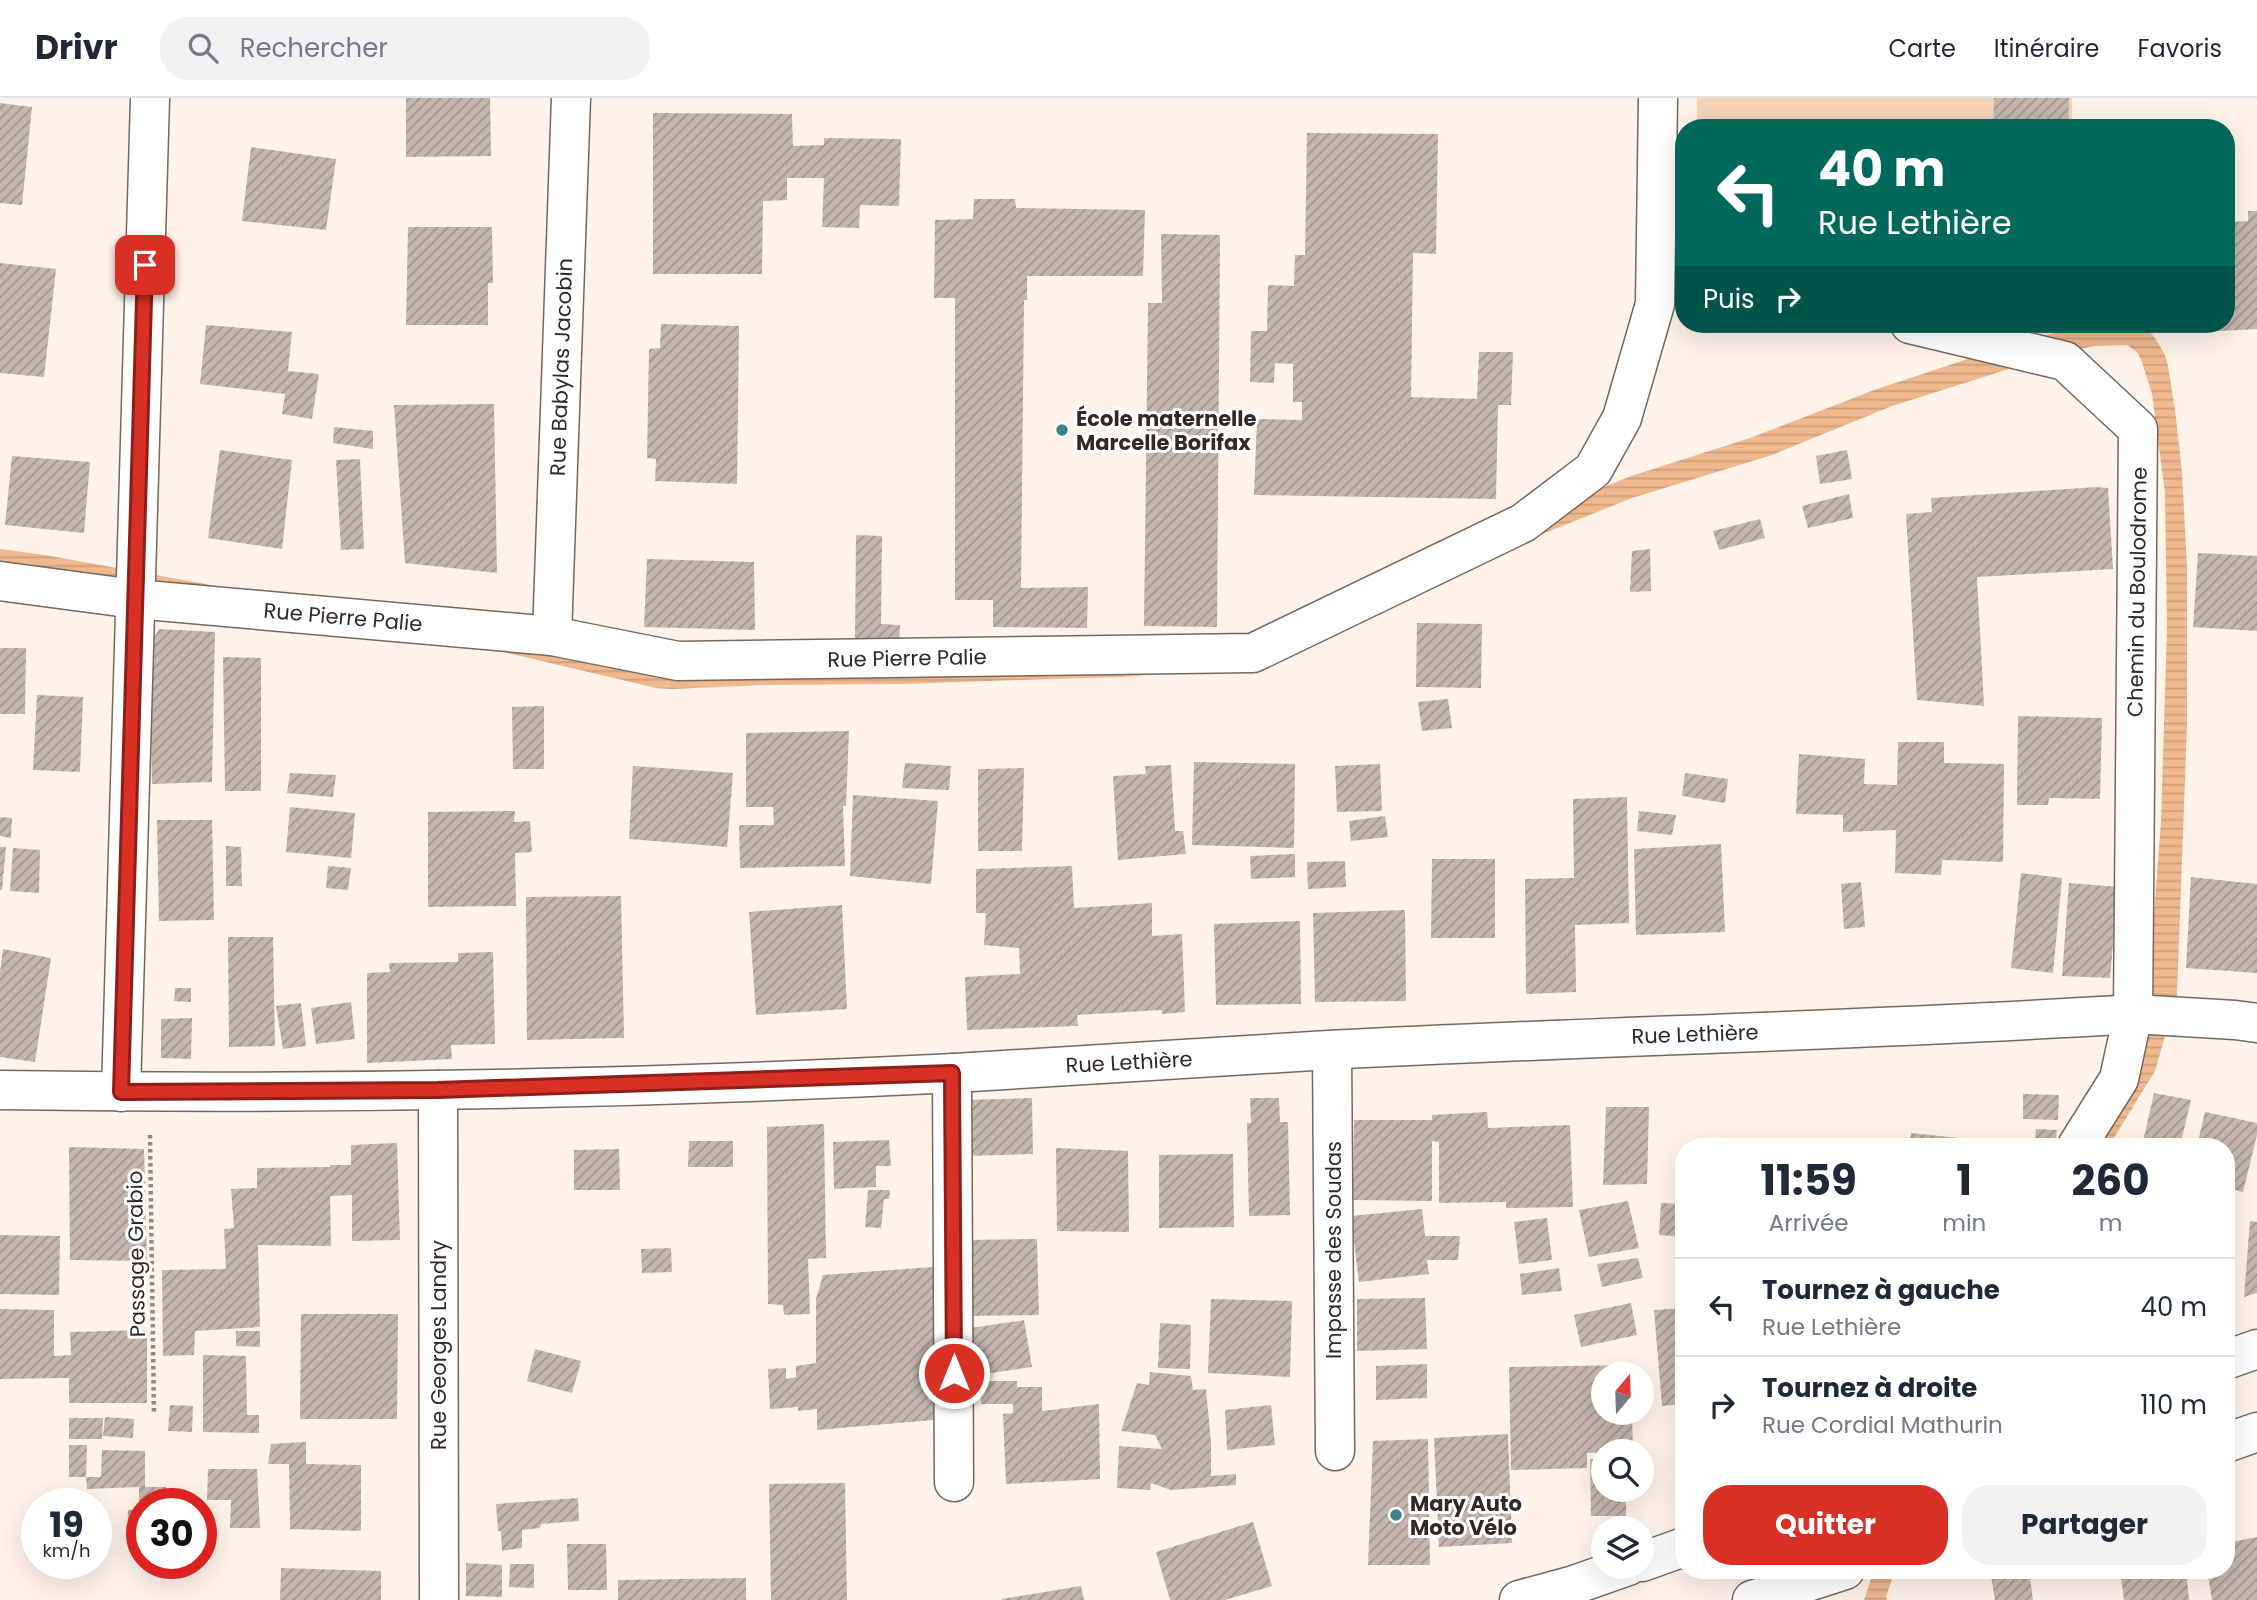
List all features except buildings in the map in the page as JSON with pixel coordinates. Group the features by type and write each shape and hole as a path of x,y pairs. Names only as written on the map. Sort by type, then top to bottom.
{"street":[{"path":"135,1092 135,599 150,98"},
{"name":"Rue Babylas Jacobin","path":"552,636 570,98"},
{"name":"Rue Pierre Palie","path":"0,581 135,599 552,636 678,661 1253,653 1523,523 1593,470 1622,418 1669,305 1658,98"},
{"name":"Chemin du Boulodrome","path":"1947,333 2065,362 2138,429 2133,1014 2119,1079 2082,1138"},
{"name":"Rue Lethière","path":"0,1090 438,1090 952,1073 1332,1050 2133,1014 2257,1023"},
{"name":"Impasse des Soudas","path":"1332,1050 1335,1451"},
{"path":"952,1073 954,1482"},
{"name":"Rue Georges Landry","path":"438,1090 439,1600"},
{"path":"2235,1357 2257,1349"},
{"path":"2235,1440 2257,1432"},
{"path":"1654,1558 1675,1550"},
{"path":"1519,1600 1591,1579"},
{"path":"1752,1600 1817,1579"}],"path":[{"name":"Passage Grabio","path":"135,1092 154,1415"}],"shaded area":[{"path":"1697,98 2072,98 2072,119 1697,119"},
{"path":"2054,333 2151,333 2165,355 2175,410 2182,472 2187,568 2187,725 2177,995 2155,1071 2114,1138 2088,1138 2148,992 2161,822 2167,628 2165,493 2152,394 2141,359 2137,352 2127,345 2095,346 2059,353 1892,406 1772,455 1632,498 1203,670 1122,677 656,688 495,650 0,569 0,549 45,555 645,664 1225,644 1631,476 1750,438 1874,390"},
{"path":"1871,1579 1892,1579 1887,1600 1864,1600"}],"place":[{"name":"École maternelle Marcelle Borifax","path":"1062,430"},
{"name":"Mary Auto Moto Vélo","path":"1396,1515"}],"route":[{"path":"145,265 121,1092 438,1090 952,1073 954,1373"}]}
